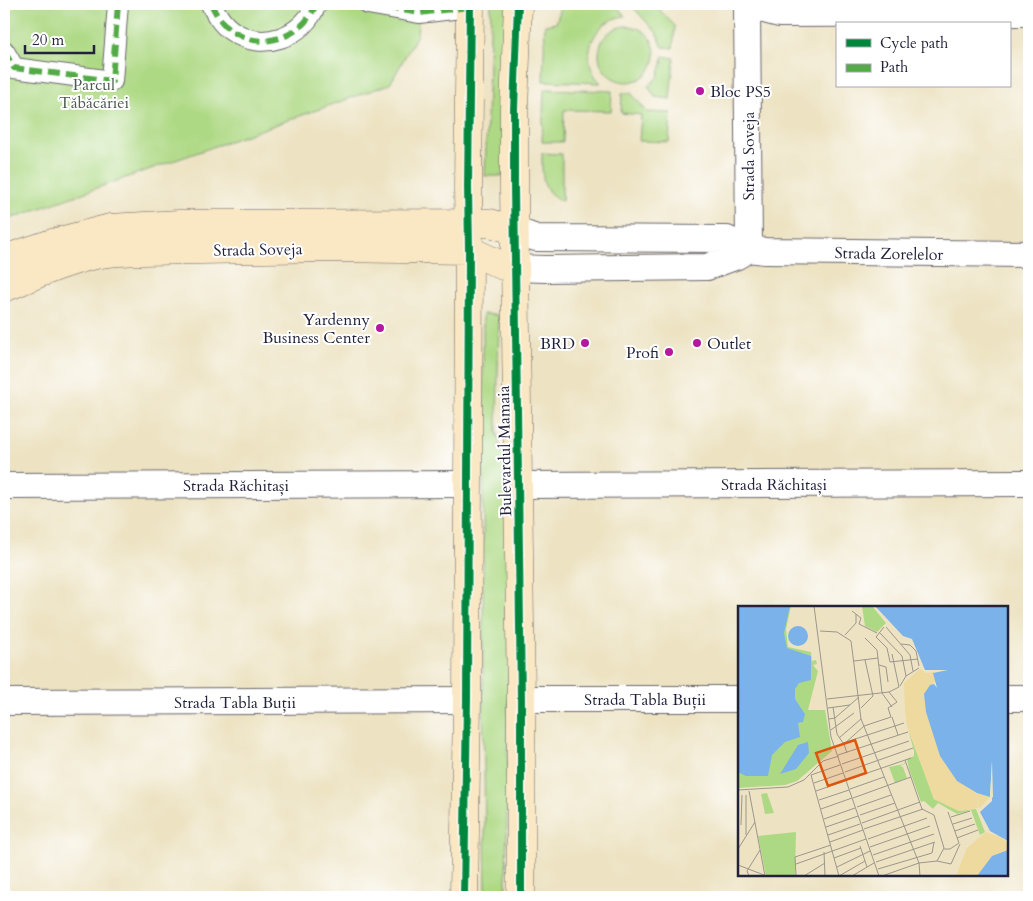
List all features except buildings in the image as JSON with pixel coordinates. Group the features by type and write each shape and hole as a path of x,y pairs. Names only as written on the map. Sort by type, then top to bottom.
{"main road":[{"name":"Bulevardul Mamaia","path":"518,4 514,109 514,230 522,897"},
{"path":"464,897 467,700 470,5"},
{"name":"Strada Soveja","path":"4,259 52,243 110,228 179,224 490,223 514,230"},
{"name":"Strada Soveja","path":"4,288 66,264 117,252 331,248 469,250 503,266 515,268"}],"street":[{"path":"4,51 14,68 112,81 118,4"},
{"path":"211,4 219,19 232,31 249,39 267,41 286,37 301,27 313,13 316,4"},
{"path":"368,4 420,13 470,5"},
{"path":"749,4 779,14 1029,13"},
{"name":"Strada Soveja","path":"749,4 749,249"},
{"name":"Strada Zorelelor","path":"514,230 536,238 728,239 749,249 765,252 1029,254"},
{"path":"515,268 707,267 737,256 749,249"},
{"name":"Strada Răchitași","path":"518,485 1029,482"},
{"name":"Strada Răchitași","path":"4,486 468,484"},
{"path":"1008,698 1029,698"},
{"name":"Strada Tabla Buții","path":"521,699 738,699"},
{"name":"Strada Tabla Buții","path":"4,702 467,700"}],"green space":[{"name":"Parcul Tăbăcăriei","path":"4,4 419,4 419,13 417,35 390,84 4,221"},
{"path":"491,4 509,4 503,176 485,176"},
{"path":"562,4 615,4 625,16 606,23 591,44 590,60 592,68 595,76 601,83 543,81 545,25 556,23"},
{"path":"630,4 654,4 675,26 673,48 663,47 656,32"},
{"path":"627,26 638,28 647,34 653,43 655,54 653,65 647,74 638,80 627,82 616,80 607,74 601,65 599,54 601,43 607,34 616,28"},
{"path":"663,56 674,58 670,99 655,97 648,86 658,77"},
{"path":"544,89 612,91 611,111 564,110 563,142 542,142"},
{"path":"622,93 631,93 647,112 671,113 669,142 639,141 641,115 621,113"},
{"path":"542,153 562,154 562,201 550,193 546,187 543,175"},
{"path":"483,314 499,315 497,432 511,491 506,897 486,897 483,702"}],"marked path":[{"path":"4,51 14,68 112,81 118,4"},
{"path":"211,4 228,29 244,37 256,40 281,38 292,33 302,25 316,4"},
{"path":"368,4 419,13 470,7"}],"cycle path":[{"path":"464,897 467,700 470,4"},
{"path":"518,4 514,109 514,187 521,699 521,897"}],"place":[{"name":"Bloc PS5","path":"700,91"},
{"name":"Yardenny Business Center","path":"380,328"},
{"name":"BRD","path":"585,343"},
{"name":"Outlet","path":"697,343"},
{"name":"Profi","path":"669,352"}]}
